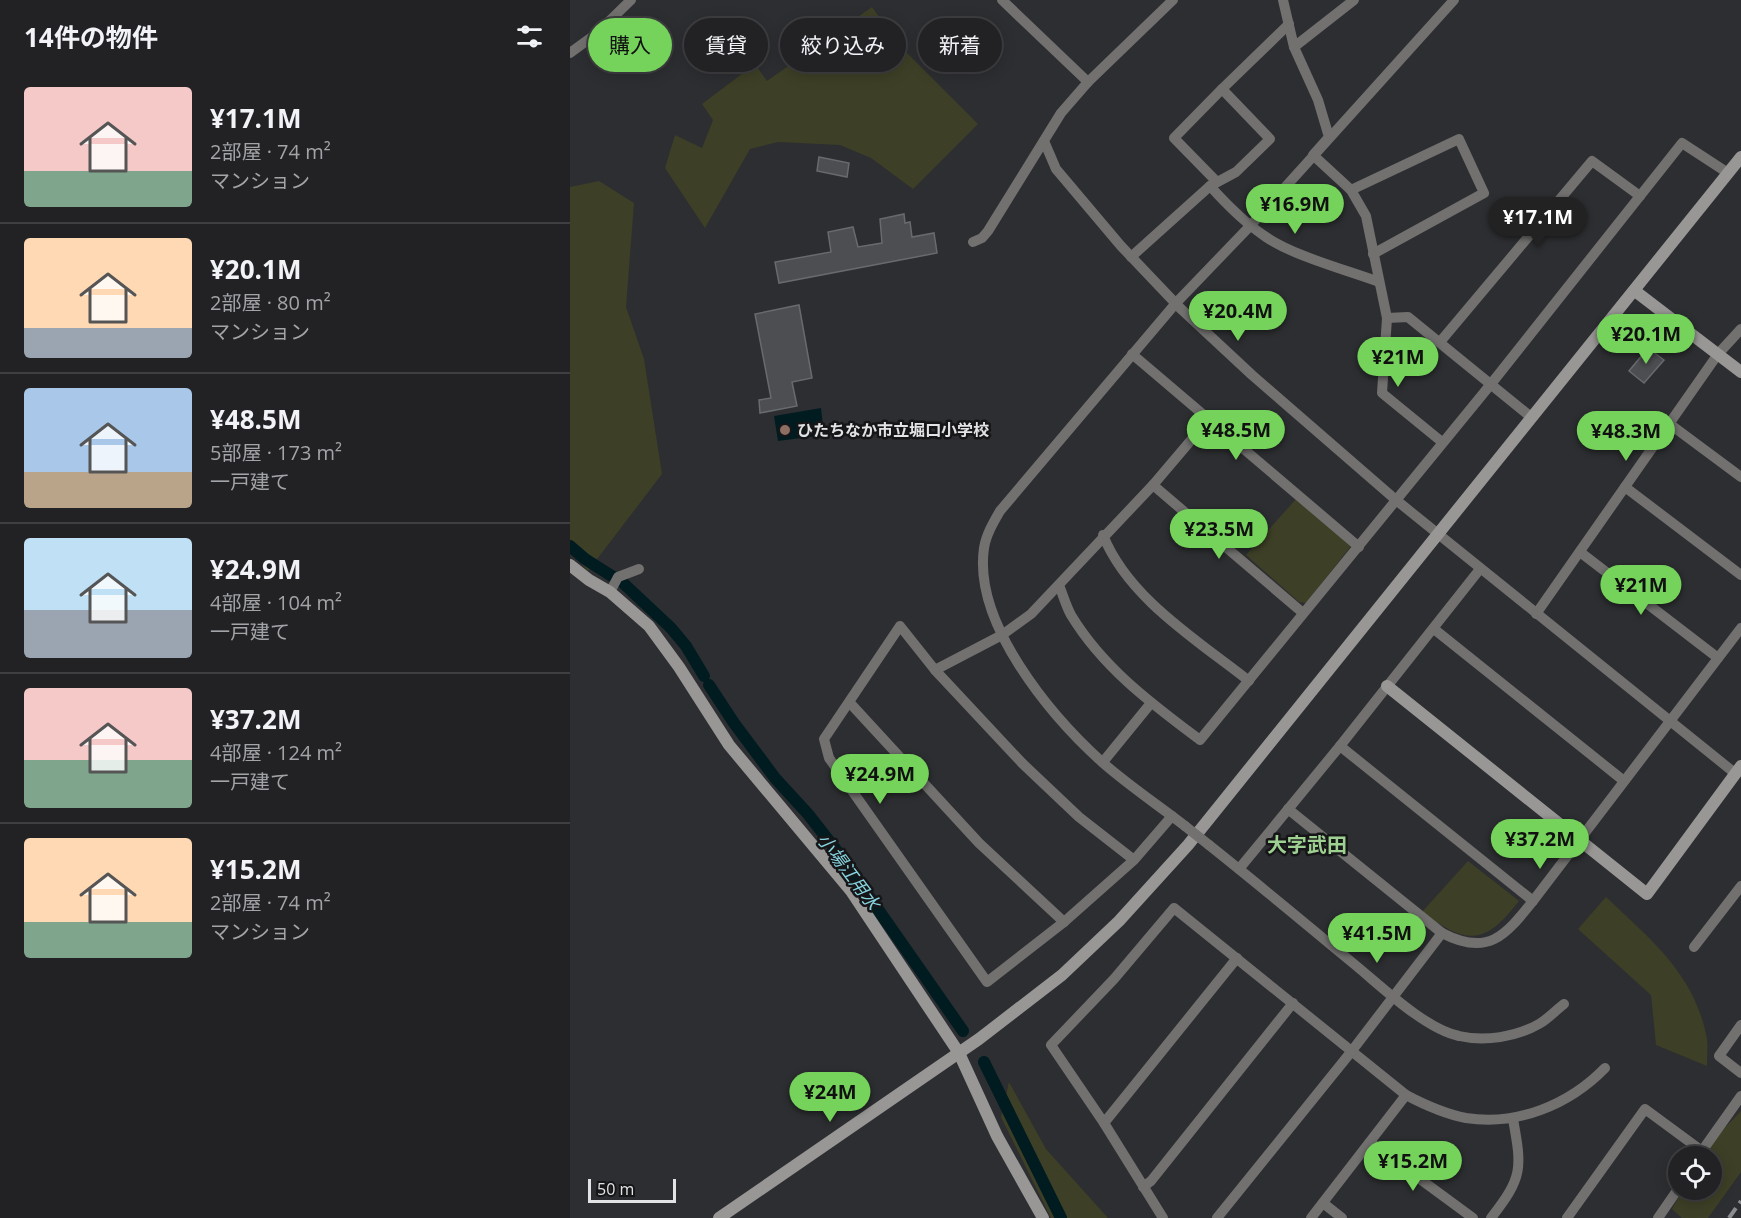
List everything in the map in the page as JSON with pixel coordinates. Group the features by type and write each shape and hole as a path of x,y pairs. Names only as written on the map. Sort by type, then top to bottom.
{"street":[{"path":"570,53 596,34 631,0"},
{"path":"1002,0 1088,82"},
{"path":"973,242 982,238 988,231 1061,113 1088,82 1173,0"},
{"path":"1283,0 1294,46 1318,100 1329,137"},
{"path":"1294,46 1354,0"},
{"path":"1454,0 1251,225 1176,303 1000,511 984,546 982,565 991,608 1002,635 1023,669 1060,718 1103,762 1239,868 1394,997 1437,1028 1459,1036 1481,1039 1503,1037 1523,1031 1540,1023 1564,1004"},
{"path":"1288,24 1174,138 1251,225 1268,238 1306,256 1379,282"},
{"path":"1131,257 1214,184 1236,172 1270,139 1222,89"},
{"path":"1351,190 1459,139 1484,193 1373,254"},
{"path":"1044,141 1056,169 1131,257 1252,375 1438,535 1670,722 1738,770 1647,894 1388,686"},
{"path":"1059,585 1070,614 1112,667 1151,703 1200,740 1491,384 1682,143 1728,173"},
{"path":"1312,155 1351,190 1366,216 1388,318 1382,393 1442,442"},
{"path":"719,1218 959,1053 1062,975 1141,898 1188,844 1741,157"},
{"path":"1440,342 1592,161 1640,196"},
{"path":"1635,291 1741,372"},
{"path":"1388,318 1408,317 1531,417"},
{"path":"1536,614 1671,425 1718,354 1741,329"},
{"path":"1132,354 1359,547"},
{"path":"935,670 1002,635 1031,615 1103,535 1153,485 1209,419"},
{"path":"1671,425 1741,477"},
{"path":"1153,485 1303,613"},
{"path":"1625,487 1741,575"},
{"path":"1103,535 1109,550 1134,587 1249,681"},
{"path":"1581,552 1718,658"},
{"path":"570,565 589,580 610,592 649,626 679,667 729,745 851,891 959,1053 997,1136 1043,1218"},
{"path":"610,592 618,576 639,569"},
{"path":"1239,868 1340,746 1480,569"},
{"path":"1134,860 1079,817 1023,764 935,670 900,626 824,740 829,758 987,982 1064,922 1134,860 1172,816"},
{"path":"1288,810 1442,933 1467,944 1482,944 1497,939 1510,930 1581,840 1741,628"},
{"path":"1434,629 1624,781"},
{"path":"850,703 979,843 1064,922"},
{"path":"1103,762 1151,703"},
{"path":"1340,746 1533,901"},
{"path":"1694,947 1741,886"},
{"path":"1163,1218 1104,1123 1051,1045 1114,979 1174,908 1406,1095 1432,1108 1467,1118 1513,1119 1566,1098 1591,1082 1605,1068"},
{"path":"1217,1218 1351,1052 1442,933"},
{"path":"1104,1123 1237,958"},
{"path":"1143,1187 1151,1181 1293,1003"},
{"path":"1741,1025 1719,1056 1741,1072"},
{"path":"1311,1218 1406,1095"},
{"path":"1706,1146 1741,1096"},
{"path":"1567,1218 1645,1109 1690,1146"},
{"path":"1491,1218 1506,1200 1519,1167 1513,1119"},
{"path":"1371,1143 1473,1218"},
{"path":"1658,1218 1670,1200"},
{"path":"1323,1203 1342,1218"}],"green space":[{"path":"872,7 880,18 856,18"},
{"path":"906,52 918,64 918,72 926,72 978,124 913,189 871,158 840,145 778,142 750,149 705,228 665,168 675,135 702,148 713,120 702,104 744,72 761,72 767,81 780,72 906,72"},
{"path":"599,181 634,203 626,307 644,359 662,474 588,571 570,551 570,187"},
{"path":"1296,499 1351,546 1306,603 1299,602 1246,555"},
{"path":"1468,861 1519,901 1495,926 1485,933 1474,936 1451,931 1422,912"},
{"path":"1606,897 1655,944 1682,977 1701,1016 1707,1039 1707,1066 1656,1045 1651,995 1578,929"},
{"path":"1009,1082 1046,1149 1108,1218 1051,1218 1001,1117"},
{"path":"1741,1111 1741,1172 1722,1198 1722,1146 1710,1146"},
{"path":"1677,1200 1721,1200 1708,1218 1682,1218 1672,1209"}],"water":[{"path":"821,408 824,435 778,441 774,416"}],"building":[{"path":"819,157 849,163 847,177 817,171"},
{"path":"904,214 905,223 910,222 912,237 934,233 937,253 779,283 775,262 831,252 828,232 853,227 858,247 882,243 880,219"},
{"path":"799,305 812,378 792,382 797,406 760,413 759,400 771,398 755,314"},
{"path":"1648,348 1664,360 1644,383 1629,371"}],"waterway":[{"name":"小場江用水","path":"570,546 585,559 615,578"},
{"name":"小場江用水","path":"622,582 671,628 686,646 704,676"},
{"name":"小場江用水","path":"709,685 775,778 808,814 840,855 963,1031"},
{"name":"小場江用水","path":"984,1062 1061,1218"}],"railway":[{"path":"1729,1218 1741,1201"}],"place":[{"name":"ひたちなか市立堀口小学校","path":"785,430"}],"district":[{"name":"大字武田","path":"1307,844"}]}
